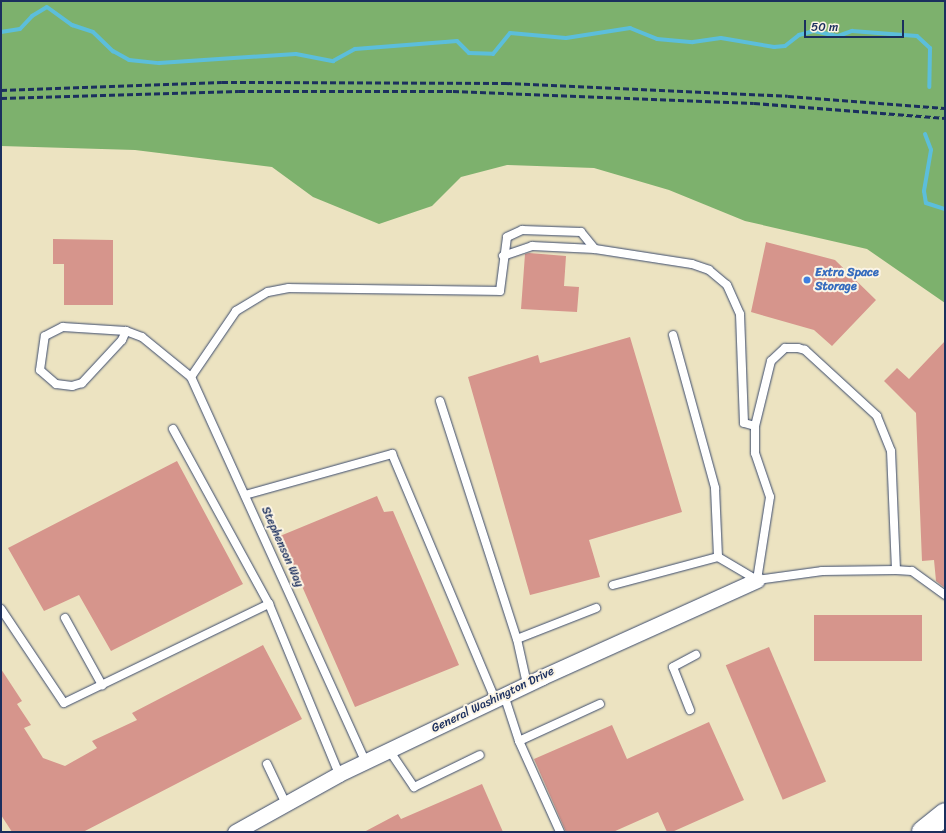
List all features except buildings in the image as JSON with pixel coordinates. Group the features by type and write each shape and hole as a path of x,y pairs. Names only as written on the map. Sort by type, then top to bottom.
{"highway":[{"path":"923,832 945,814"}],"street":[{"name":"General Washington Drive","path":"235,832 365,761 527,684 757,580"}],"lane":[{"path":"191,376 236,311 268,292 289,288 500,291 503,256 507,237 522,230 581,232 595,250"},
{"path":"503,256 532,246 595,250 692,264 709,270 727,285 740,314 744,423 755,426"},
{"path":"63,327 126,331 122,340 82,383 72,386 56,384 40,370 45,336 63,327"},
{"name":"Stephenson Way","path":"126,331 163,352 191,376 365,761"},
{"path":"673,334 715,488 718,557"},
{"path":"757,580 770,497 756,453 755,426 768,368 785,348 805,350 877,416 891,451 896,570"},
{"path":"440,401 517,639 527,684"},
{"path":"173,429 269,604 339,774"},
{"path":"245,495 392,454 560,832"},
{"path":"613,585 718,557 757,580 822,571 912,571 945,595"},
{"path":"1,609 64,703 269,604"},
{"path":"517,639 596,608"},
{"path":"66,618 102,685"},
{"path":"690,710 673,667 696,655"},
{"path":"519,741 600,704"},
{"path":"389,750 414,787 480,755"},
{"path":"266,764 286,804"}],"green space":[{"path":"1,1 945,1 945,303 867,249 745,221 669,190 594,168 507,165 461,177 432,206 379,224 313,197 272,167 135,150 1,146"}],"waterway":[{"path":"1,32 20,29 32,16 47,7 72,25 93,32 113,51 129,60 159,63 296,54 333,61 355,49 457,41 469,53 493,54 510,33 566,38 630,28 657,39 693,42 721,38 774,47 785,46 799,35 814,31 838,36 852,31 917,36 930,48 929,87"},
{"path":"925,134 931,150 924,191 926,203 945,209"}],"railway":[{"path":"1,90 222,82 506,83 788,96 945,108"},
{"path":"1,98 239,91 453,91 754,103 945,118"}],"place":[{"name":"Extra Space Storage","path":"807,280"}]}
